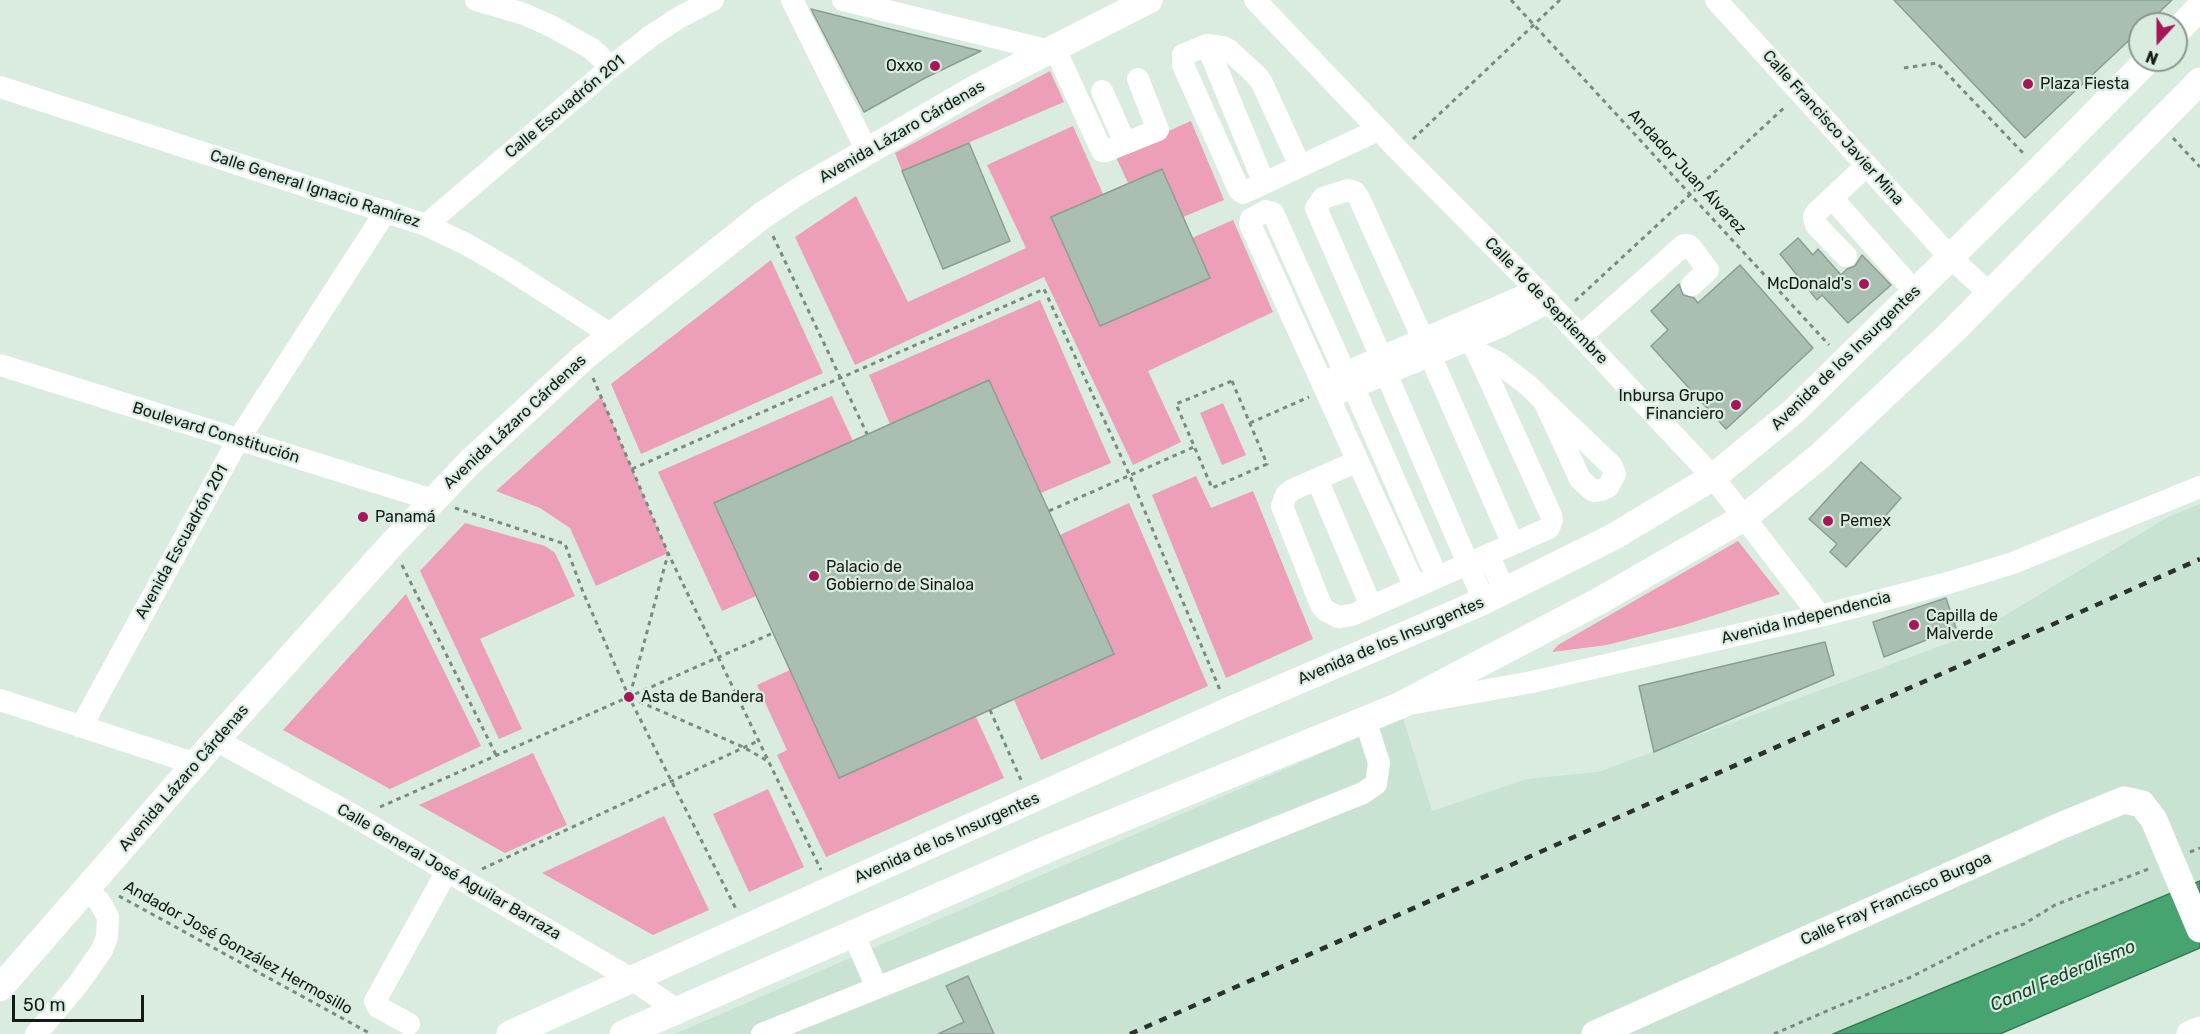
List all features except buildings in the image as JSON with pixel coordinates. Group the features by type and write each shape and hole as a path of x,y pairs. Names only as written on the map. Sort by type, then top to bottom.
{"main road":[{"name":"Avenida Lázaro Cárdenas","path":"6,973 91,887 216,741 433,500 478,454 610,334 763,215 799,191 978,87 1149,0"},
{"path":"2188,20 2200,8"},
{"name":"Avenida de los Insurgentes","path":"510,1034 1228,711 1495,596 1613,537 1713,477 1794,411 2136,72"},
{"path":"623,1034 1050,848 1399,706 1599,602 1745,517 1820,456 1953,331 2200,81"},
{"name":"Calle Fray Francisco Burgoa","path":"1595,1034 2058,827 2124,800 2136,801 2147,809 2174,858 2200,929"},
{"path":"2190,1034 2200,1030"}],"street":[{"path":"476,0 524,14 551,26 592,49 611,67"},
{"name":"Calle Escuadrón 201","path":"426,225 611,67 670,23 713,0"},
{"path":"792,0 867,152"},
{"path":"843,0 1053,50 1101,149 1106,151 1158,130 1138,79"},
{"name":"Calle 16 de Septiembre","path":"1255,0 1378,130 1549,302 1713,477 1820,616"},
{"name":"Calle Francisco Javier Mina","path":"1716,0 1950,257 1989,293"},
{"path":"1300,166 1257,76 1223,46 1207,45 1264,183 1378,130"},
{"name":"Calle General Ignacio Ramírez","path":"0,87 426,225 492,259 610,334"},
{"path":"1102,91 1125,143"},
{"path":"1846,256 1814,221 1816,213 1867,165"},
{"path":"1495,596 1384,365 1316,208 1323,198 1348,190 1355,192 1359,198 1513,544"},
{"path":"1832,198 1915,292"},
{"name":"Avenida Escuadrón 201","path":"81,727 238,440 386,211"},
{"path":"1415,587 1249,222 1266,211 1273,213 1437,577"},
{"path":"1581,336 1687,244 1708,270 1692,285"},
{"path":"1426,347 1474,345 1502,326 1549,302"},
{"path":"1325,390 1426,347 1549,302"},
{"path":"1474,345 1507,368 1544,400"},
{"path":"1358,461 1286,495 1282,506 1321,605 1338,617 1352,615 1549,528 1551,515 1474,345"},
{"name":"Boulevard Constitución","path":"0,365 433,500"},
{"path":"1317,479 1371,606"},
{"name":"Avenida Independencia","path":"1399,706 1532,682 1820,616 2013,563 2200,487"},
{"path":"0,700 196,764"},
{"path":"762,1034 1363,793 1376,784 1379,763 1365,719"},
{"name":"Calle General José Aguilar Barraza","path":"216,741 454,875 633,980 677,1010"},
{"path":"409,1024 378,1007 375,1001 454,875"},
{"path":"36,1034 79,984 102,950 107,937 108,917 91,887"},
{"path":"854,933 877,988"}],"path":[{"name":"Andador Juan Álvarez","path":"1511,0 1845,362"},
{"path":"1400,152 1533,23 1560,0"},
{"path":"1904,68 1937,63 2039,170"},
{"path":"1549,302 1690,194 1801,92"},
{"path":"2159,124 2200,167"},
{"path":"763,215 867,434"},
{"path":"632,469 1044,289 1130,476 1228,711"},
{"path":"584,357 668,553 831,891"},
{"path":"1232,381 1268,464 1212,488 1194,447 1176,404 1232,381"},
{"path":"1049,511 1194,447"},
{"path":"433,500 565,544 583,592 629,697 746,929"},
{"path":"392,544 496,756"},
{"path":"629,697 668,553"},
{"path":"356,818 773,633"},
{"path":"629,697 743,747 766,760"},
{"path":"990,710 1005,744"},
{"path":"454,875 569,830 758,741"},
{"path":"1774,1034 1911,977 1993,936 2024,924 2055,906 2200,848"},
{"name":"Andador José González Hermosillo","path":"91,887 371,1034"}],"shaded area":[{"path":"1050,71 1064,102 902,171 895,153"},
{"path":"1191,121 1224,200 1183,217 1162,169 1128,183 1115,155"},
{"path":"1073,126 1103,194 1052,217 1100,326 1210,278 1192,238 1233,220 1273,312 1148,371 1181,442 1133,465 1044,277 855,365 795,237 856,196 908,302 1026,248 987,165"},
{"path":"771,260 823,373 641,454 611,384"},
{"path":"1040,300 1111,463 1041,493 989,380 890,424 869,375"},
{"path":"601,396 668,553 596,586 570,528 540,508 496,491"},
{"path":"832,396 853,441 714,503 756,596 722,611 658,472"},
{"path":"1223,403 1246,455 1222,465 1200,413"},
{"path":"1196,476 1211,508 1253,491 1313,639 1226,678 1152,495"},
{"path":"1129,503 1208,686 1041,760 1014,700 1114,654 1060,535"},
{"path":"2200,504 2200,881 1833,1034 675,1034 1403,718 1432,811 1527,779 1598,772 1976,633 2168,517"},
{"path":"465,523 545,546 555,553 575,596 480,639 522,729 499,739 420,571"},
{"path":"1738,541 1780,594 1684,625 1607,645 1552,652 1558,645"},
{"path":"406,594 481,746 390,789 283,730"},
{"path":"790,670 839,778 976,717 1004,778 826,857 777,755 787,750 757,685"},
{"path":"533,753 567,825 505,853 419,805"},
{"path":"768,789 804,867 749,892 713,814"},
{"path":"664,816 709,910 653,935 542,873"}],"water":[{"name":"Canal Federalismo","path":"2200,881 2200,948 2000,1034 1833,1034"}],"railway":[{"path":"1130,1034 2200,559"}],"place":[{"name":"Oxxo","path":"935,66"},
{"name":"Plaza Fiesta","path":"2028,84"},
{"name":"McDonald's","path":"1864,284"},
{"name":"Inbursa Grupo Financiero","path":"1736,405"},
{"name":"Panamá","path":"363,517"},
{"name":"Pemex","path":"1828,521"},
{"name":"Palacio de Gobierno de Sinaloa","path":"814,576"},
{"name":"Capilla de Malverde","path":"1914,625"},
{"name":"Asta de Bandera","path":"629,697"}]}
